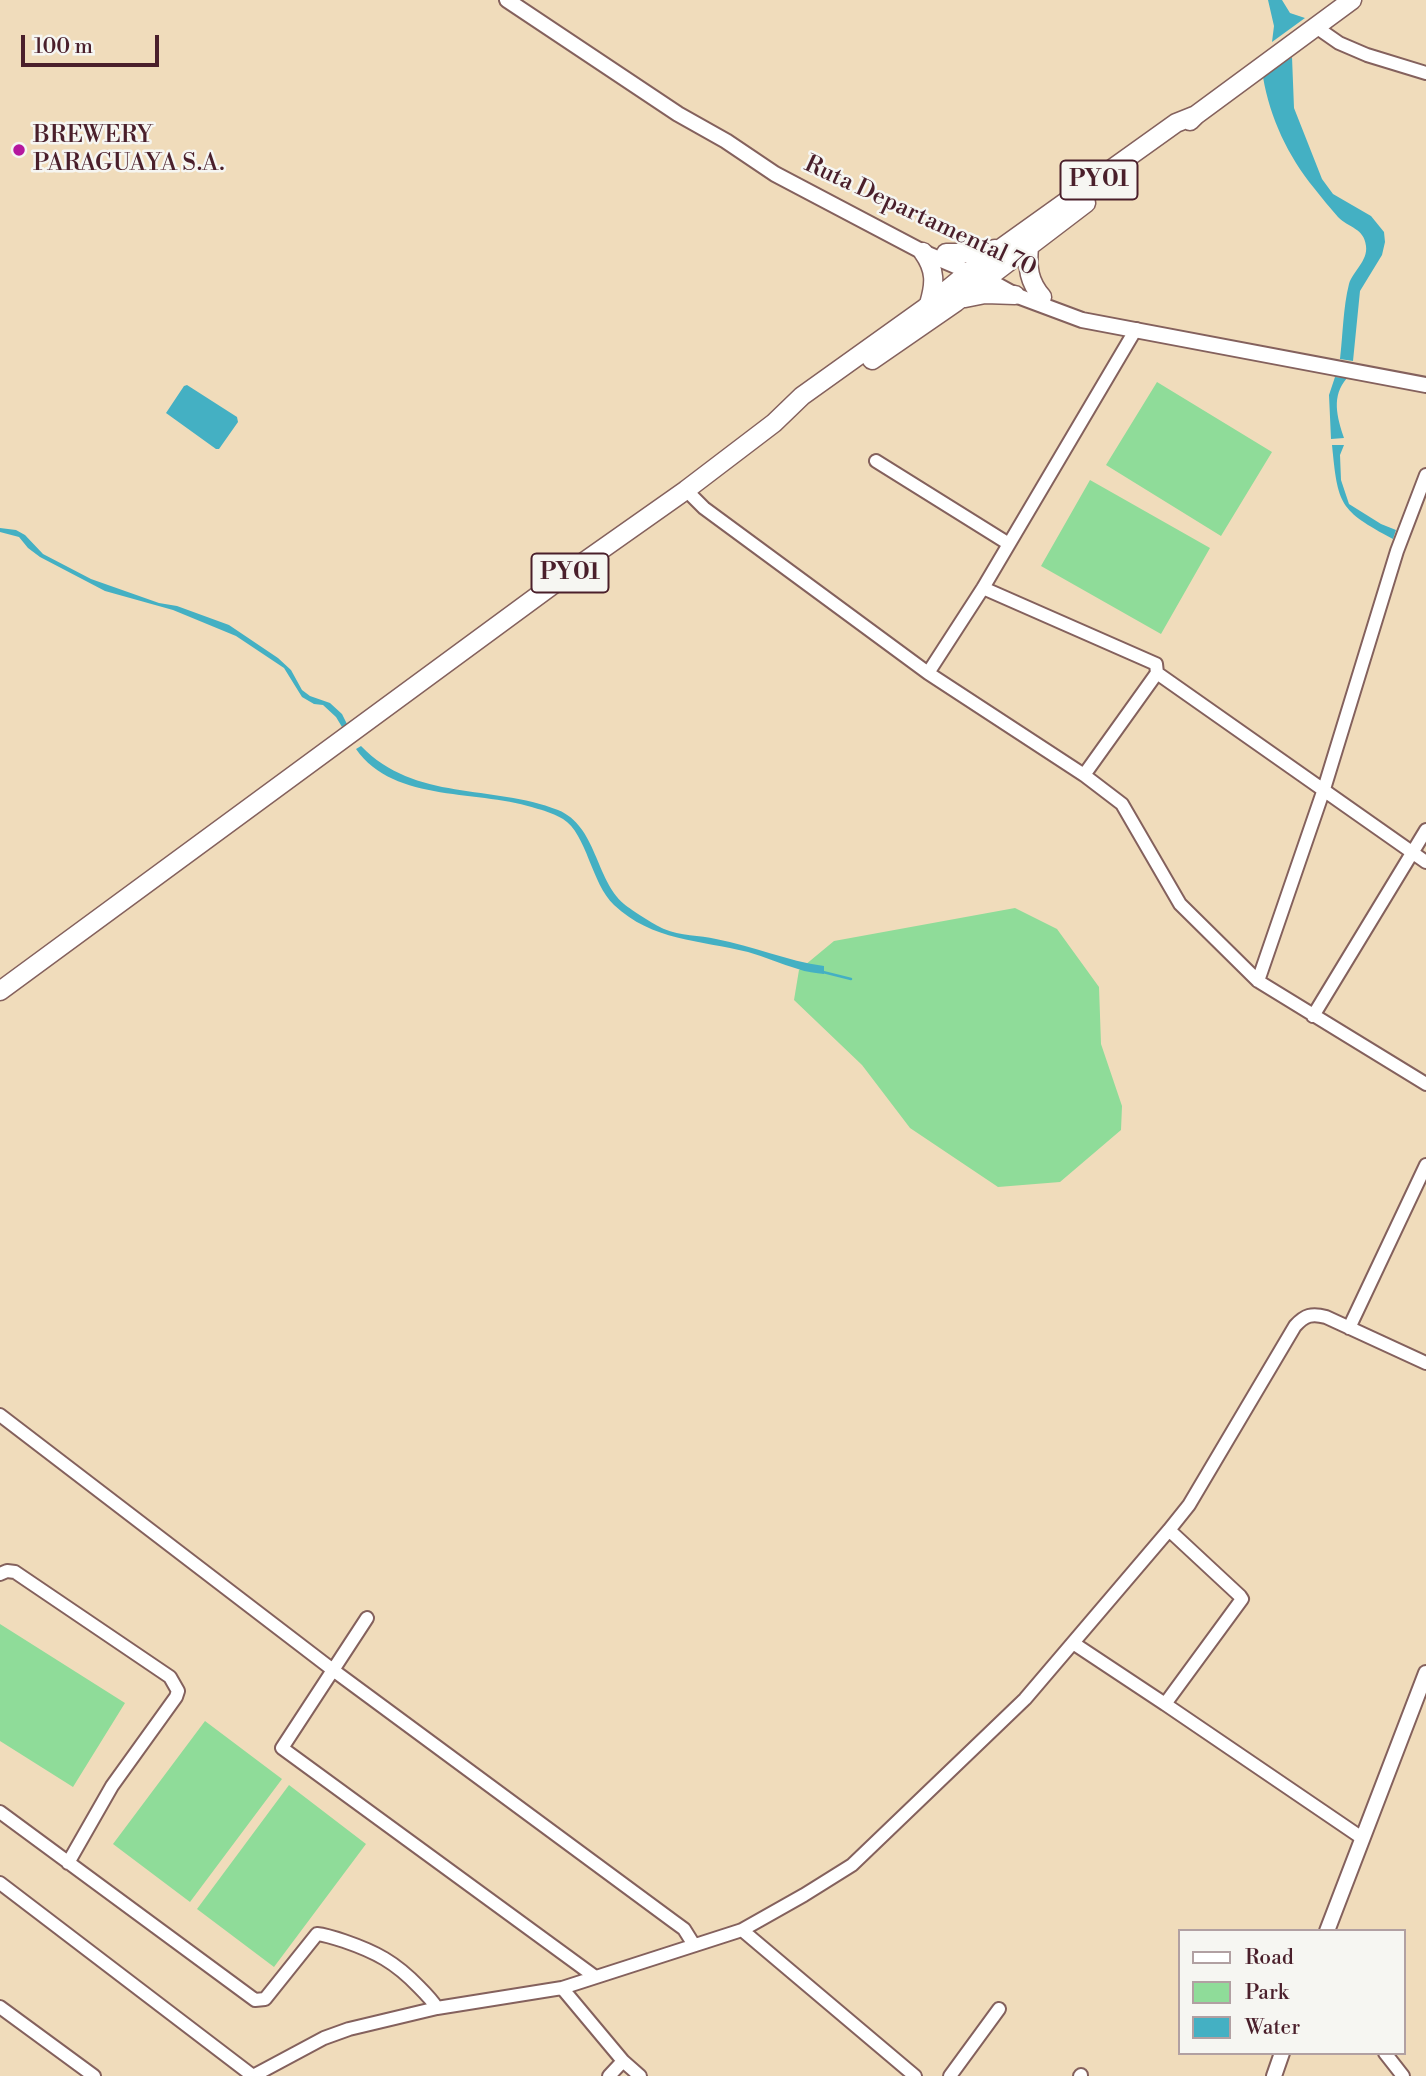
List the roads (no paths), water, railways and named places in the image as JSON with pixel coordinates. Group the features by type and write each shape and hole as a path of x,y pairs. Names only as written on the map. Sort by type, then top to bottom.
{"highway":[{"name":"PY01","path":"0,991 685,490 774,423 802,396 929,304 1029,247 1181,131 1196,115 1352,0"},
{"name":"PY01","path":"774,423 812,402 956,302 1002,247 1176,124 1196,115"},
{"path":"946,253 978,253 1002,247"},
{"path":"1029,247 1030,279 1042,297"},
{"path":"923,252 934,271 934,286 929,304"},
{"path":"956,302 985,293 1015,295"}],"main road":[{"name":"Ruta Departamental 70","path":"507,0 678,114 726,141 775,174 850,214 873,218 946,253 1015,295 1082,320 1097,322"},
{"path":"850,214 923,252 981,273"},
{"name":"Ruta Departamental 70","path":"981,273 1086,315 1097,322"},
{"path":"1097,322 1426,385"},
{"path":"1328,1929 1426,1673"},
{"path":"1274,2076 1281,2055"}],"street":[{"path":"1314,29 1367,55 1426,73"},
{"path":"928,673 983,588 1136,329"},
{"path":"876,461 1009,544"},
{"path":"1258,981 1324,789 1397,551 1426,475"},
{"path":"685,490 704,508 928,673 1084,775 1122,804 1180,904 1258,981 1426,1084"},
{"path":"983,588 1156,664 1157,673 1084,775"},
{"path":"1157,673 1426,862"},
{"path":"1313,1016 1426,830"},
{"path":"1349,1328 1425,1169"},
{"path":"0,1883 253,2076 324,2038 349,2029 437,2008 562,1988 742,1930 852,1865 1025,1699 1189,1504 1295,1326 1303,1317 1314,1314 1426,1363"},
{"path":"0,1415 333,1670 684,1929 694,1945"},
{"path":"1166,1704 1241,1599 1168,1530"},
{"path":"0,1574 15,1572 170,1677 178,1691 113,1786 68,1863"},
{"path":"367,1618 282,1748 594,1976"},
{"path":"1073,1643 1362,1838"},
{"path":"0,1812 255,2000 265,1999 317,1934 385,1957 403,1970 437,2008"},
{"path":"742,1930 915,2076"},
{"path":"562,1988 623,2061 640,2076"},
{"path":"0,2007 94,2076"},
{"path":"950,2076 999,2009"},
{"path":"1387,2055 1403,2076"},
{"path":"609,2076 623,2061"}],"water":[{"path":"1268,0 1282,0 1290,13 1305,18 1272,42 1274,26"},
{"path":"1292,57 1294,108 1322,179 1333,194 1371,216 1384,232 1382,255 1360,291 1353,361 1340,359 1344,312 1349,284 1365,256 1365,240 1338,217 1305,176 1288,150 1275,122 1263,77"},
{"path":"1335,377 1347,378 1337,399 1344,438 1331,439 1329,395"},
{"path":"187,385 237,417 238,422 219,449 166,413"},
{"path":"1332,445 1344,445 1340,455 1341,480 1349,504 1396,530 1393,539 1362,521 1344,504 1336,481"},
{"path":"0,528 16,530 25,535 43,554 91,579 229,625 278,658 291,670 302,690 330,703 342,714 347,724 342,727 323,705 314,704 302,697 284,668 236,636 173,610 105,591 40,557 19,537 0,532"},
{"path":"361,746 382,764 405,776 430,784 533,802 558,810 581,828 614,893 628,907 664,929 730,942 824,966 824,974 801,970 748,952 660,933 644,926 629,917 606,896 578,836 563,819 516,803 440,792 393,779 372,767 356,749"}],"waterway":[{"path":"823,972 851,979"}],"place":[{"name":"BREWERY PARAGUAYA S.A.","path":"19,150"}]}
